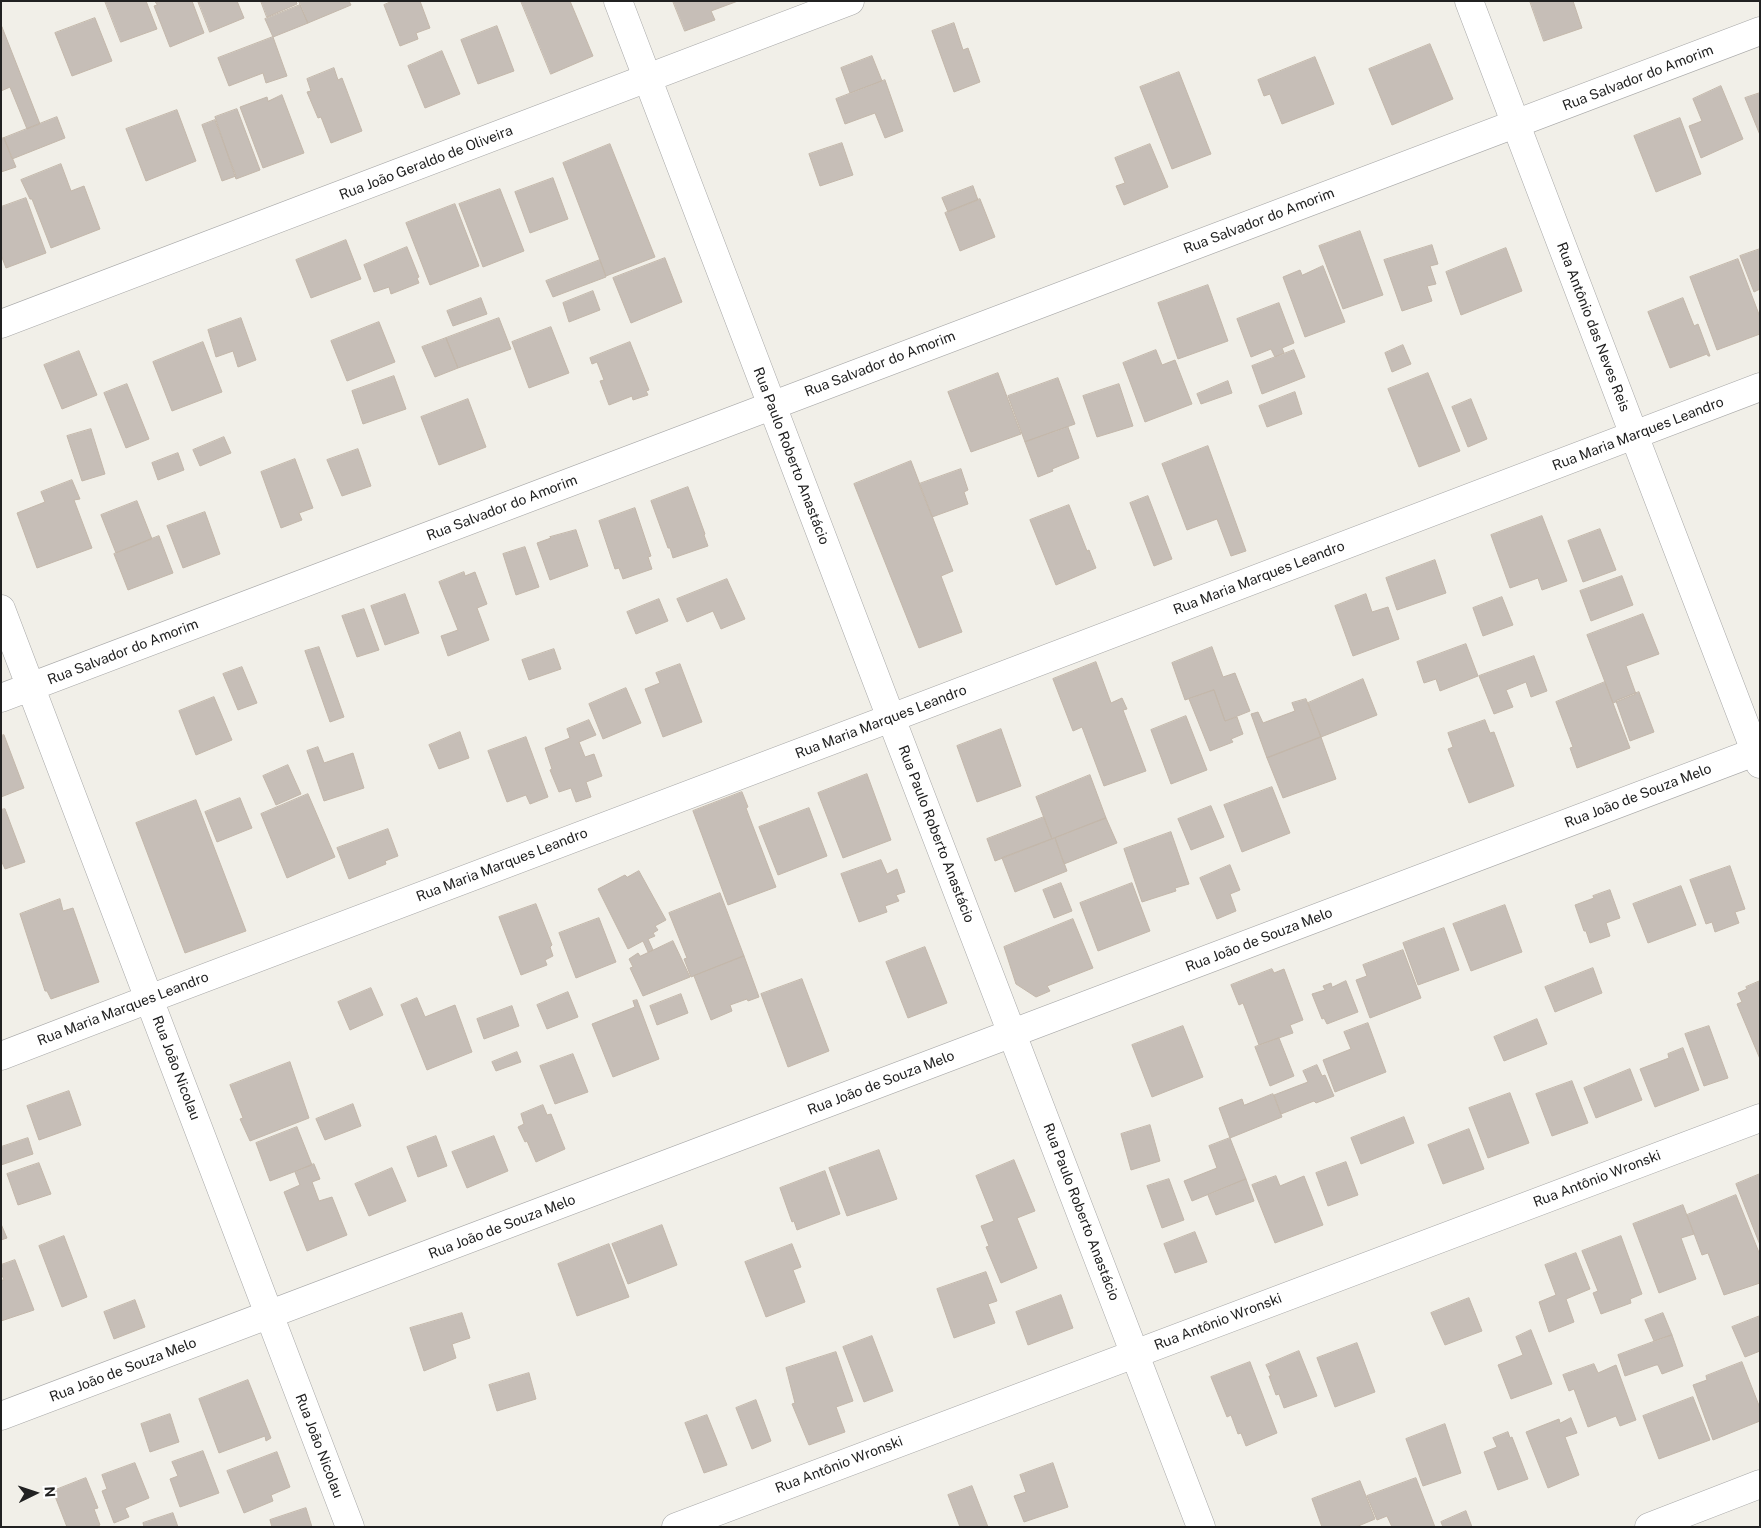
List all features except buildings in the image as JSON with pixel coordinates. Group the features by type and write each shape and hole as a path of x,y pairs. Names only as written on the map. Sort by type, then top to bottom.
{"street":[{"name":"Rua Paulo Roberto Anastácio","path":"618,1 1201,1527"},
{"name":"Rua João Geraldo de Oliveira","path":"1,324 850,1"},
{"name":"Rua Antônio das Neves Reis","path":"1469,1 1758,755"},
{"name":"Rua Salvador do Amorim","path":"1,698 1760,31"},
{"name":"Rua Maria Marques Leandro","path":"1,1056 1760,387"},
{"name":"Rua João Nicolau","path":"1,609 350,1527"},
{"name":"Rua João de Souza Melo","path":"1,1416 1012,1033 1758,755"},
{"name":"Rua Antônio Wronski","path":"676,1527 1760,1118"},
{"path":"1649,1527 1760,1484"}]}
